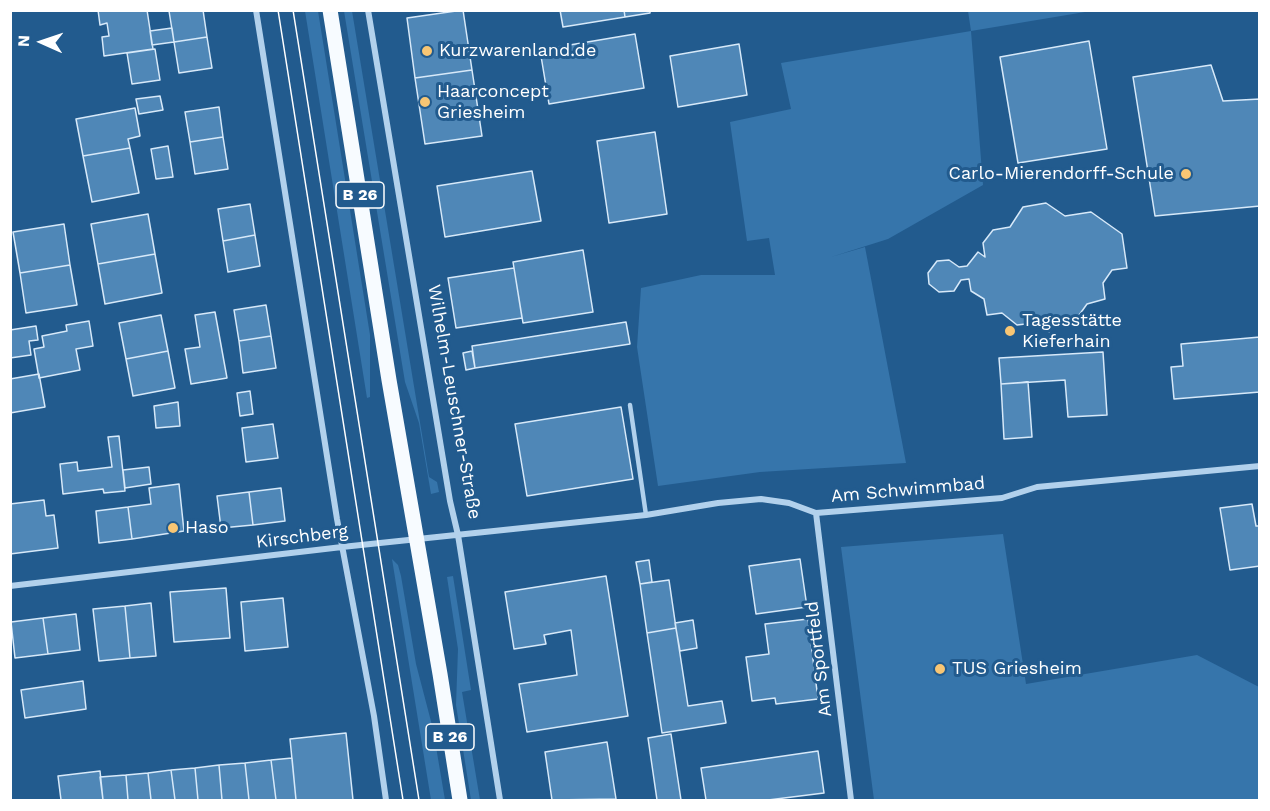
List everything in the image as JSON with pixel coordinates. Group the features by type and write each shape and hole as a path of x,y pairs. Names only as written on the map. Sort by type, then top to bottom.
{"main road":[{"name":"B 26","path":"330,10 460,801"}],"street":[{"path":"256,10 342,547 374,716 386,801"},
{"name":"Wilhelm-Leuschner-Straße","path":"368,10 450,501 458,535 500,801"},
{"name":"Am Schwimmbad","path":"418,540 761,499 789,503 816,513 1002,498 1037,487 1260,466"},
{"name":"Am Sportfeld","path":"816,513 851,801"},
{"name":"Kirschberg","path":"10,586 418,540"}],"lane":[{"path":"630,405 646,514"}],"shaded area":[{"path":"305,11 318,11 370,335 370,397 367,398"},
{"path":"344,11 352,11 429,477 437,482 439,492 431,494 419,423 405,382"},
{"path":"968,11 1091,11 971,31"},
{"path":"971,31 983,185 888,239 831,257 865,247 906,463 760,472 658,486 637,347 641,288 701,275 775,275 769,238 747,241 730,122 791,109 781,63"},
{"name":"TUS Griesheim","path":"1003,534 1026,684 1197,655 1259,687 1259,800 874,800 841,547"},
{"path":"392,559 398,565 401,576 416,664 433,729 445,800 431,800"},
{"path":"453,576 471,690 462,692 480,800 471,800 456,705 458,649 447,577"}],"building":[{"path":"98,10 147,10 153,49 104,56 102,37 109,36 107,23 100,25"},
{"path":"203,10 207,37 174,42 169,11"},
{"path":"463,10 472,70 415,78 407,18"},
{"path":"560,10 624,10 625,17 563,27"},
{"path":"624,10 650,10 650,13 625,17"},
{"path":"172,28 174,42 152,45 150,31"},
{"path":"635,34 644,88 549,104 540,50"},
{"path":"207,37 212,68 179,73 174,42"},
{"path":"1089,41 1107,149 1018,163 1000,57"},
{"path":"739,44 747,95 678,107 670,56"},
{"path":"155,49 160,80 132,84 127,53"},
{"path":"1211,65 1223,101 1260,99 1260,206 1155,216 1133,77"},
{"path":"472,70 482,136 425,144 415,78"},
{"path":"160,96 163,110 139,114 136,99"},
{"path":"219,107 223,137 190,142 185,112"},
{"path":"135,108 140,136 128,139 130,148 83,156 76,119"},
{"path":"655,132 667,214 609,223 597,141"},
{"path":"223,137 228,169 195,174 190,142"},
{"path":"168,146 173,177 156,179 151,149"},
{"path":"130,148 139,193 92,202 83,156"},
{"path":"532,171 541,221 445,237 437,186"},
{"path":"1046,203 1065,216 1091,212 1122,234 1127,268 1112,270 1103,283 1105,299 1087,304 1077,318 1058,321 1049,332 1034,323 1017,325 1002,313 987,315 984,299 971,291 969,279 961,280 954,291 939,292 929,284 928,273 937,261 949,260 959,267 967,266 978,252 985,257 983,243 993,230 1010,227 1023,207"},
{"path":"250,204 255,235 223,241 218,209"},
{"path":"148,214 155,254 98,264 91,224"},
{"path":"64,224 70,265 20,273 13,232"},
{"path":"255,235 260,266 228,272 223,241"},
{"path":"583,250 593,312 523,323 513,262"},
{"path":"155,254 162,293 105,304 98,264"},
{"path":"70,265 77,305 26,313 20,273"},
{"path":"514,268 522,318 456,328 448,278"},
{"path":"266,305 271,336 239,341 234,310"},
{"path":"215,312 227,378 191,384 185,349 200,347 195,315"},
{"path":"161,315 168,351 126,359 119,323"},
{"path":"89,321 93,346 76,349 80,370 39,378 34,349 44,347 42,336 67,331 66,325"},
{"path":"626,322 630,344 475,368 472,346"},
{"path":"36,326 38,340 29,341 31,355 10,358 10,330"},
{"path":"271,336 276,368 243,373 239,341"},
{"path":"1260,337 1260,392 1174,399 1171,367 1183,366 1181,344"},
{"path":"168,351 175,388 133,396 126,359"},
{"path":"472,351 475,368 466,370 463,353"},
{"path":"1103,352 1107,415 1068,417 1065,380 1001,384 999,358"},
{"path":"39,374 45,407 10,413 10,379"},
{"path":"1028,382 1032,437 1004,439 1001,384"},
{"path":"250,391 253,414 240,416 237,393"},
{"path":"178,402 180,426 156,428 154,406"},
{"path":"621,407 633,479 527,496 515,424"},
{"path":"273,424 278,458 246,462 242,428"},
{"path":"119,436 125,491 104,493 103,489 63,494 60,464 77,462 78,471 112,467 108,437"},
{"path":"149,467 151,484 125,488 123,470"},
{"path":"179,484 184,531 132,539 128,507 151,504 149,488"},
{"path":"281,488 285,521 253,525 249,492"},
{"path":"249,492 253,525 221,528 217,496"},
{"path":"44,500 46,516 54,515 58,548 10,554 10,504"},
{"path":"1252,504 1256,526 1260,526 1260,566 1230,570 1220,508"},
{"path":"128,507 132,539 99,543 96,511"},
{"path":"800,559 807,607 756,614 749,566"},
{"path":"649,560 652,582 640,584 636,562"},
{"path":"606,576 628,716 527,732 519,684 577,675 571,630 544,635 546,644 514,649 505,592"},
{"path":"669,580 676,628 647,633 640,584"},
{"path":"226,588 230,638 174,642 170,592"},
{"path":"283,598 288,647 245,651 241,602"},
{"path":"151,603 156,656 130,658 125,606"},
{"path":"125,606 130,658 99,661 93,609"},
{"path":"76,614 80,650 48,654 43,618"},
{"path":"43,618 48,654 15,658 11,622"},
{"path":"808,619 818,699 776,704 775,698 752,701 746,657 769,654 765,624"},
{"path":"693,620 697,648 680,651 675,623"},
{"path":"676,628 688,706 722,701 726,723 662,733 647,633"},
{"path":"83,681 86,709 25,718 21,690"},
{"path":"346,733 353,800 296,800 290,739"},
{"path":"671,734 681,800 657,800 648,738"},
{"path":"607,742 616,799 552,800 545,752"},
{"path":"818,751 824,793 768,800 706,800 701,768"},
{"path":"292,758 296,800 276,800 271,760"},
{"path":"271,760 276,800 249,800 245,763"},
{"path":"245,763 249,800 222,800 219,765"},
{"path":"219,765 222,800 198,800 195,768"},
{"path":"195,768 198,800 175,800 171,770"},
{"path":"171,770 175,800 151,800 148,773"},
{"path":"100,771 103,800 61,800 58,776"},
{"path":"148,773 151,800 128,800 126,775"},
{"path":"126,775 128,800 103,800 100,777"}],"tram line":[{"path":"278,10 403,800"},
{"path":"293,10 419,800"}],"place":[{"name":"Kurzwarenland.de","path":"427,51"},
{"name":"Haarconcept Griesheim","path":"425,102"},
{"name":"Carlo-Mierendorff-Schule","path":"1186,174"},
{"name":"Tagesstätte Kieferhain","path":"1010,331"},
{"name":"Haso","path":"173,528"},
{"name":"TUS Griesheim","path":"940,669"}]}
